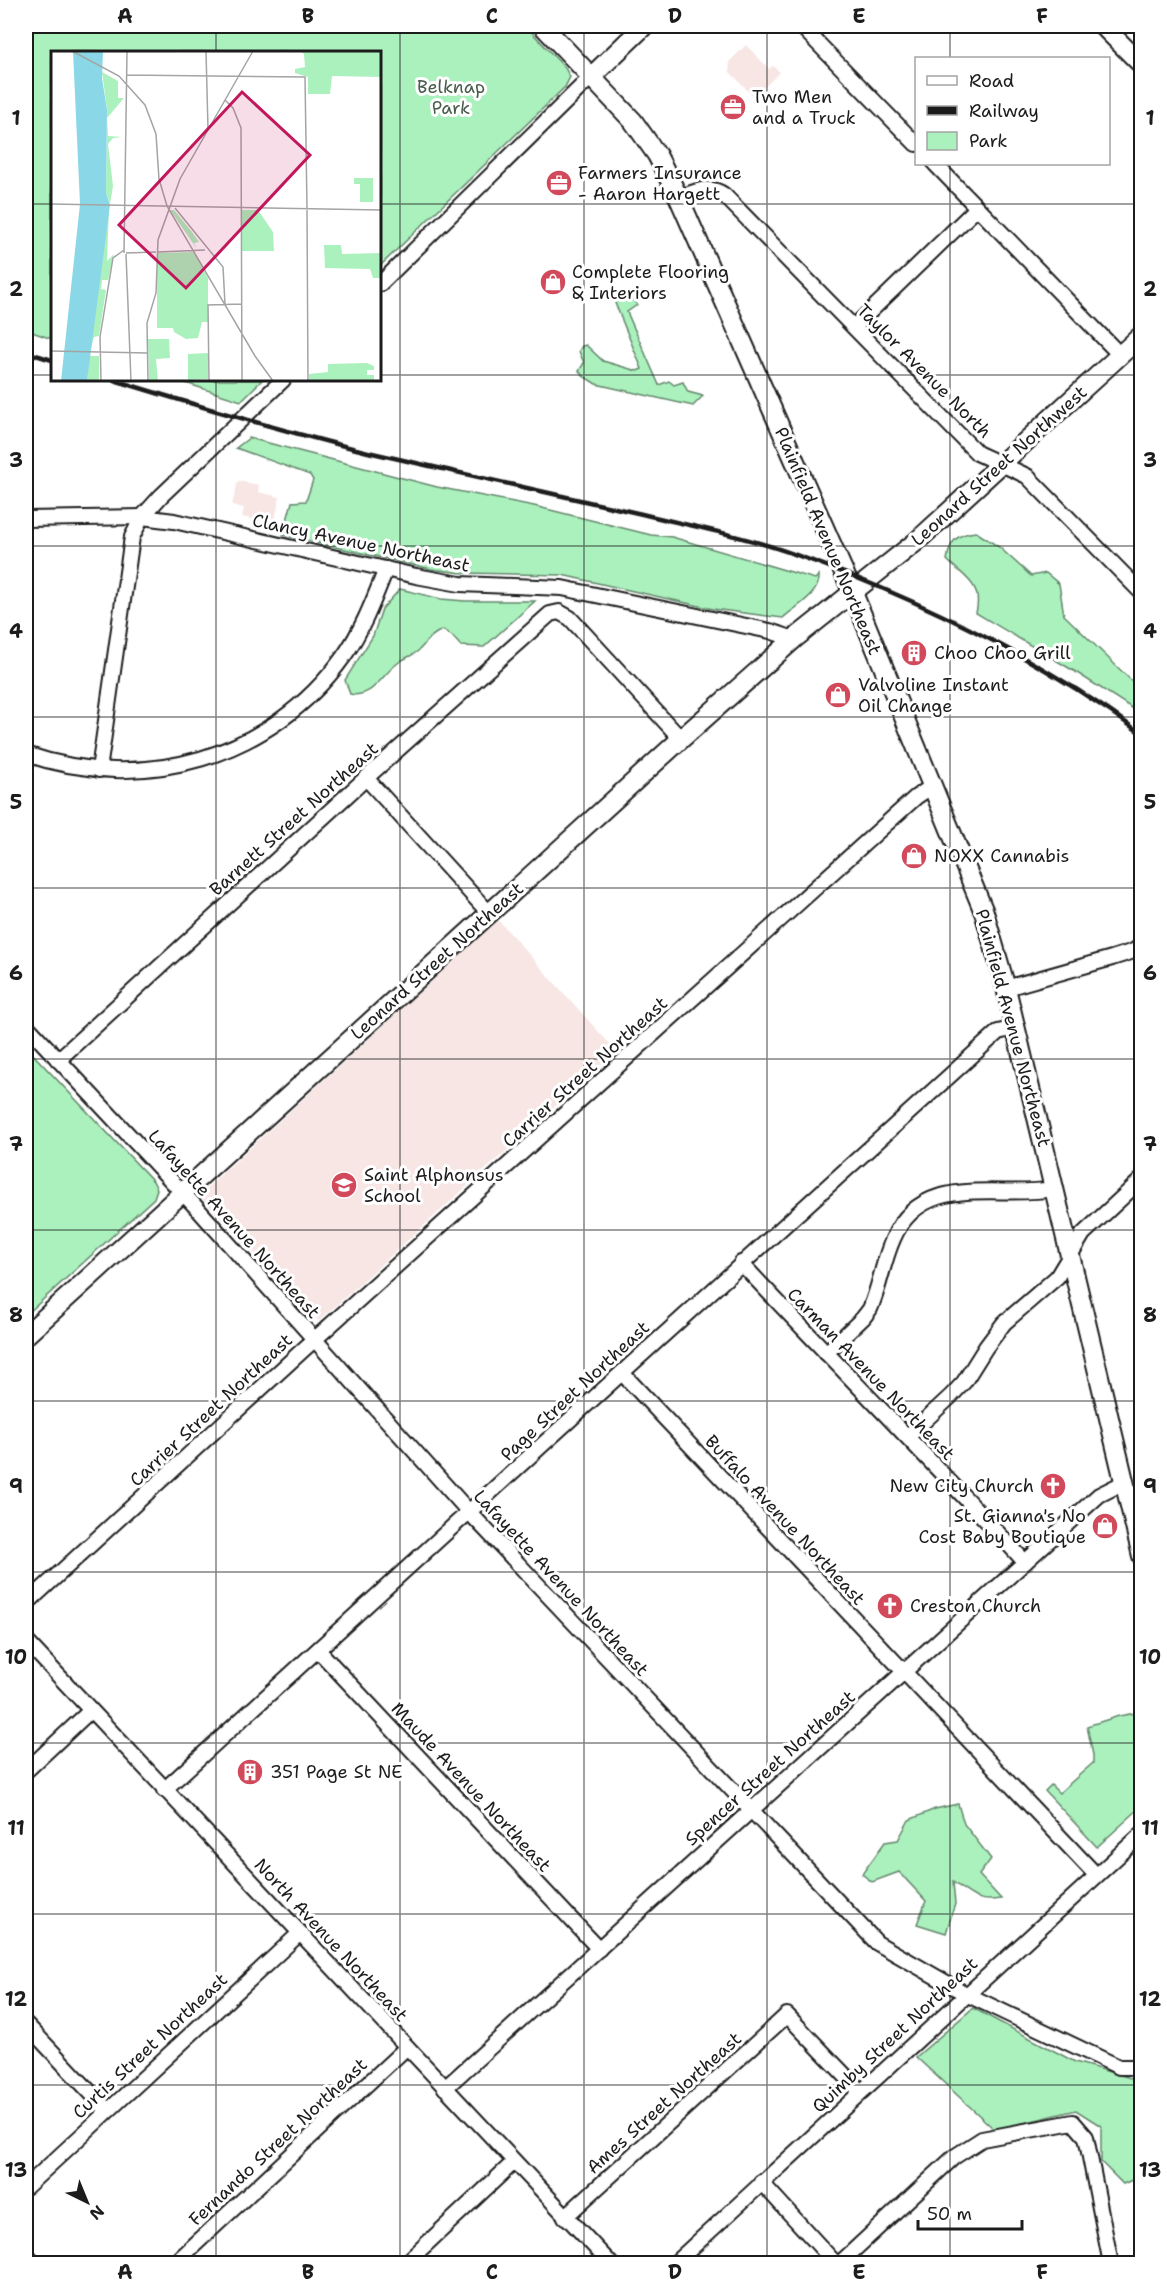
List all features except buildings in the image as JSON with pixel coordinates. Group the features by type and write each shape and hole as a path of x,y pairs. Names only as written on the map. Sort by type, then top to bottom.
{"main road":[{"name":"Plainfield Avenue Northeast","path":"543,26 633,121 649,143 679,198 853,593 987,919 1016,1028 1142,1556"},
{"path":"592,76 644,26"},
{"path":"1103,26 1142,65"},
{"name":"Leonard Street Northwest","path":"853,593 917,541 1142,335"},
{"name":"Leonard Street Northeast","path":"26,1335 681,739 794,639 853,593"}],"street":[{"path":"801,26 915,143"},
{"path":"381,283 592,76"},
{"path":"936,165 1120,355"},
{"name":"Taylor Avenue North","path":"679,198 700,190 720,192 977,453 1028,476 1141,593"},
{"path":"854,327 977,208"},
{"path":"99,770 132,537 142,517 161,496 282,381"},
{"name":"Clancy Avenue Northeast","path":"26,519 142,517 174,521 460,584 562,588 770,631 794,639"},
{"path":"26,754 53,764 99,770 147,770 186,763 244,741 281,719 314,692 344,656 364,622 386,569"},
{"name":"Barnett Street Northeast","path":"58,1059 550,614 559,612 570,618 681,739"},
{"path":"366,778 489,913"},
{"name":"Carrier Street Northeast","path":"26,1604 315,1339 916,797 931,787"},
{"path":"1006,988 1112,958 1134,951 1142,945"},
{"name":"Lafayette Avenue Northeast","path":"26,1025 315,1339 470,1513 877,1943 966,1994 1119,2067 1142,2067"},
{"name":"Page Street Northeast","path":"164,1790 470,1513 741,1263 998,1032 1016,1028"},
{"path":"908,1436 964,1382 1004,1323 1057,1277 1083,1234 1139,1186"},
{"path":"826,1353 870,1309 893,1237 907,1217 925,1200 954,1193 1026,1193 1054,1189"},
{"name":"Carman Avenue Northeast","path":"741,1263 908,1436 1025,1562"},
{"name":"Buffalo Avenue Northeast","path":"622,1373 1096,1875"},
{"name":"Spencer Street Northeast","path":"445,2088 1099,1495 1123,1483"},
{"name":"North Avenue Northeast","path":"26,1641 610,2264"},
{"name":"Maude Avenue Northeast","path":"318,1650 599,1949"},
{"path":"26,1771 90,1710"},
{"name":"Quimby Street Northeast","path":"674,2264 760,2182 1142,1834"},
{"name":"Curtis Street Northeast","path":"26,2187 300,1933"},
{"name":"Ames Street Northeast","path":"565,2217 788,2015 860,2091"},
{"path":"26,2024 107,2110"},
{"name":"Fernando Street Northeast","path":"174,2264 406,2048"},
{"path":"760,2182 837,2264 954,2157 982,2139 1073,2122 1086,2138 1111,2264"},
{"path":"405,2264 514,2162"},
{"path":"26,2254 34,2264"}],"shaded area":[{"path":"746,45 769,69 773,66 780,72 754,97 730,72 729,62"},
{"path":"238,481 259,485 258,492 280,497 274,524 242,517 244,508 232,505"},
{"path":"498,920 616,1051 319,1321 199,1195"}],"green space":[{"name":"Belknap Park","path":"26,26 526,26 565,68 570,77 565,87 381,265 381,51 51,51 51,339 26,330"},
{"path":"630,293 637,305 627,312 659,385 669,381 674,385 683,382 688,392 703,396 693,406 596,384 579,371 584,363 579,351 582,346 586,345 603,361 637,371 642,369 615,303 618,298"},
{"path":"179,381 261,381 241,401"},
{"path":"249,438 437,487 534,506 651,535 672,537 815,579 819,575 819,582 812,594 783,618 713,609 562,575 462,573 431,569 283,535 292,502 306,501 313,480 310,475 236,448"},
{"path":"976,532 999,547 1031,576 1046,573 1059,584 1064,615 1141,690 1141,714 976,613 978,603 975,588 947,560 955,540 963,535"},
{"path":"400,589 441,599 535,601 484,647 461,646 443,630 432,636 416,653 400,661 371,689 358,695 350,694 345,680 373,636 382,609"},
{"path":"26,1047 153,1181 157,1189 154,1198 26,1315"},
{"path":"1141,1712 1141,1807 1097,1847 1045,1791 1051,1785 1059,1793 1093,1763 1087,1726"},
{"path":"958,1804 964,1824 991,1859 979,1875 1001,1899 980,1899 953,1882 955,1904 946,1933 917,1924 926,1901 899,1872 872,1882 862,1874 885,1842 898,1840 909,1820 935,1809"},
{"path":"973,2008 1075,2062 1141,2081 1141,2176 1123,2184 1101,2162 1101,2126 1076,2110 995,2130 916,2057"}],"railway":[{"path":"26,352 51,360"},
{"path":"117,381 336,444 642,514 754,541 791,553 883,589 973,630 1059,679 1142,734"}],"place":[{"name":"Two Men and a Truck","path":"733,107"},
{"name":"Farmers Insurance - Aaron Hargett","path":"559,183"},
{"name":"Complete Flooring & Interiors","path":"553,282"},
{"name":"Choo Choo Grill","path":"914,653"},
{"name":"Valvoline Instant Oil Change","path":"838,695"},
{"name":"NOXX Cannabis","path":"914,856"},
{"name":"Saint Alphonsus School","path":"344,1185"},
{"name":"New City Church","path":"1053,1486"},
{"name":"St. Gianna's No Cost Baby Boutique","path":"1105,1526"},
{"name":"Creston Church","path":"890,1606"},
{"name":"351 Page St NE","path":"250,1772"}]}
